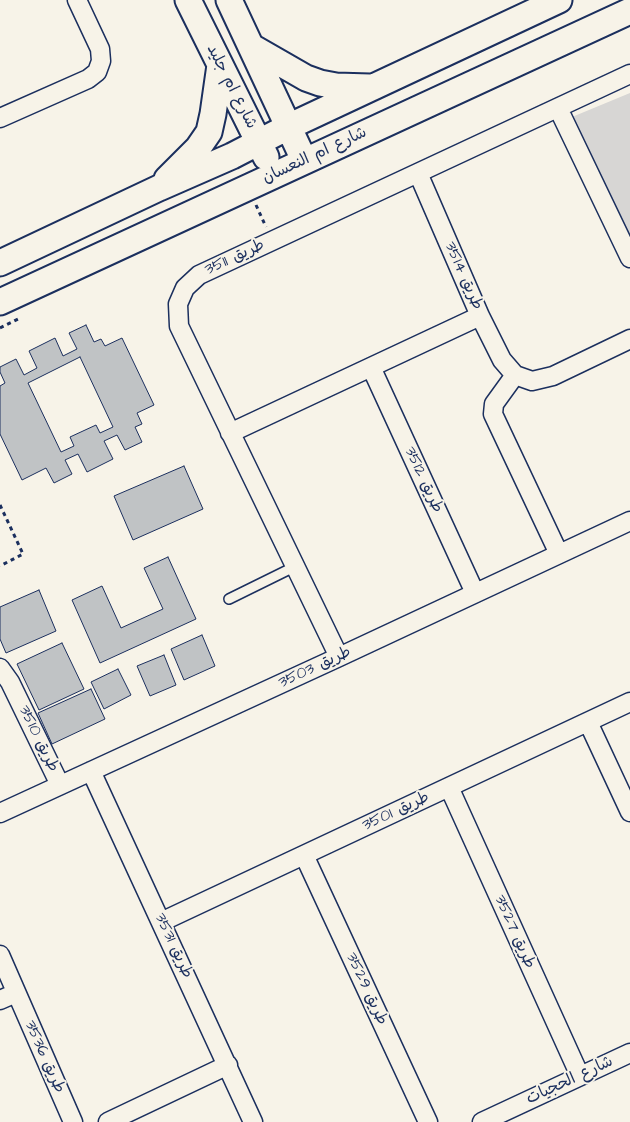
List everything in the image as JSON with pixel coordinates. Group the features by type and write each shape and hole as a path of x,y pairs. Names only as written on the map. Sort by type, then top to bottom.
{"main road":[{"name":"شارع ام جليد","path":"188,0 274,175"},
{"name":"شارع ام جليد","path":"229,0 304,160"},
{"path":"0,263 159,188 232,156 288,127 559,0"},
{"name":"شارع ام النعسان","path":"0,302 630,11"},
{"path":"252,47 320,84 373,87"},
{"path":"159,188 198,148 209,132 220,65"}],"street":[{"path":"0,118 88,79 97,72 101,60 100,49 76,0"},
{"name":"طريق 3511","path":"339,657 179,326 178,304 185,288 199,275 630,74"},
{"path":"558,108 630,258"},
{"name":"طريق 3514","path":"418,173 480,316 502,360 515,375"},
{"path":"230,433 480,316"},
{"path":"559,554 495,419 494,404 515,375 532,381 553,376 630,339"},
{"name":"طريق 3512","path":"371,367 475,593"},
{"name":"طريق 3503","path":"0,813 630,521"},
{"name":"طريق 3510","path":"0,668 10,682 60,785"},
{"name":"طريق 3501","path":"161,922 630,702"},
{"path":"588,722 630,812"},
{"name":"طريق 3531","path":"91,771 253,1122"},
{"name":"طريق 3527","path":"449,788 580,1076"},
{"name":"طريق 3529","path":"304,855 428,1122"},
{"name":"طريق 3536","path":"0,955 72,1122"},
{"path":"0,1000 16,993"},
{"name":"شارع الحجيات","path":"482,1122 630,1053"},
{"path":"108,1122 228,1065"}],"lane":[{"path":"229,599 296,566"}],"path":[{"path":"248,188 273,241"},
{"path":"0,505 23,554 0,566"}],"shaded area":[{"path":"630,93 630,236 572,117"}],"building":[{"path":"86,325 94,342 101,339 105,346 122,338 154,405 137,413 142,424 135,427 142,442 125,450 117,435 104,441 113,459 87,472 78,454 65,460 72,474 54,483 46,468 22,480 0,434 0,386 5,383 0,367 16,359 24,375 37,368 29,351 55,338 63,356 77,349 69,333","holes":["80,357 113,427 100,433 96,425 70,437 74,446 61,452 28,383"]},
{"path":"184,466 203,509 133,540 114,496"},
{"path":"168,557 196,619 100,663 72,600 102,586 121,628 163,609 144,568"},
{"path":"39,590 56,631 6,653 0,639 0,607"},
{"path":"202,635 215,666 184,680 171,649"},
{"path":"62,643 84,689 39,710 17,664"},
{"path":"164,655 176,685 150,696 137,666"},
{"path":"118,669 131,695 104,709 91,682"},
{"path":"91,689 105,719 52,744 38,713"}]}
